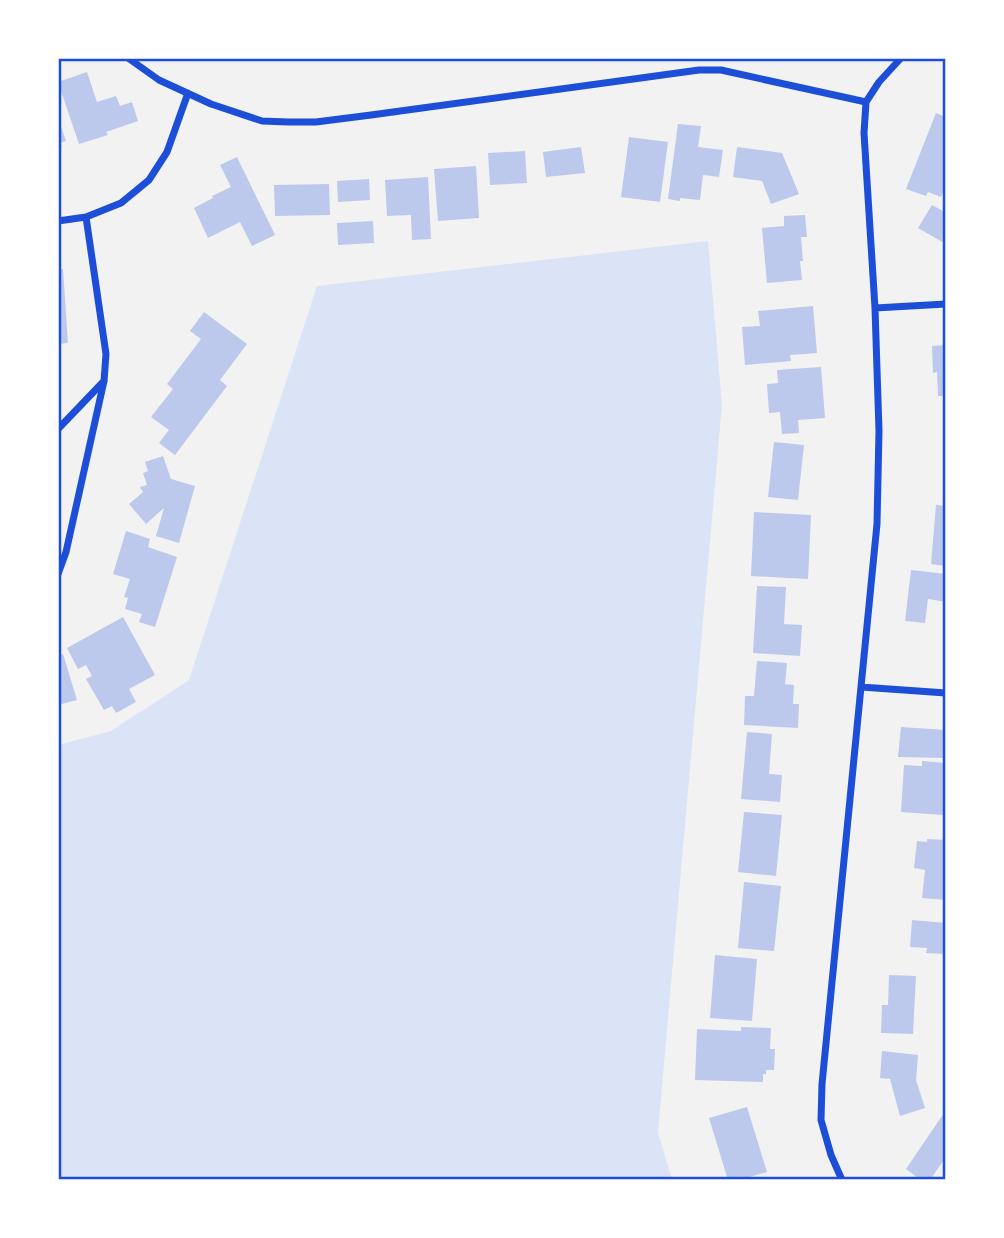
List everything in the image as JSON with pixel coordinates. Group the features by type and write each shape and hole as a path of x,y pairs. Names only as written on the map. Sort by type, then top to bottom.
{"street":[{"path":"128,58 159,80 211,104 262,121 316,122 699,70 721,70 866,102"},
{"path":"842,1180 831,1155 821,1120 822,1084 877,524 879,431 875,308 864,133 866,102 879,82 901,58"},
{"path":"58,220 86,217 121,203 149,180 167,152 188,93"},
{"path":"58,574 66,552 104,380 106,354 86,217"},
{"path":"875,308 946,304"},
{"path":"58,429 104,380"},
{"path":"861,687 946,693"}],"shaded area":[{"path":"708,241 722,405 658,1132 672,1180 58,1180 58,745 111,731 189,680 317,286"}],"building":[{"path":"87,72 97,102 116,96 120,106 132,102 138,121 106,132 108,135 79,144 58,82"},
{"path":"936,113 946,117 946,184 941,197 928,192 926,196 906,189"},
{"path":"58,118 66,141 60,143 62,147 58,149"},
{"path":"678,124 701,126 698,147 723,150 719,177 703,175 700,200 668,199"},
{"path":"629,137 668,142 660,202 621,197"},
{"path":"581,147 585,173 546,177 543,152"},
{"path":"737,147 782,153 799,194 771,204 762,181 733,177"},
{"path":"525,151 527,183 490,185 488,153"},
{"path":"237,157 275,235 252,246 240,222 208,238 194,208 231,187 220,165"},
{"path":"476,166 479,218 438,221 434,169"},
{"path":"428,177 431,239 412,240 411,215 387,216 385,180"},
{"path":"369,179 370,200 338,202 337,181"},
{"path":"329,184 330,215 275,216 274,185"},
{"path":"932,205 943,211 946,205 946,244 918,228"},
{"path":"805,215 807,237 801,237 802,280 767,283 762,228 784,226 784,216"},
{"path":"373,221 374,243 338,245 337,223"},
{"path":"58,269 63,269 68,343 58,344"},
{"path":"813,306 817,353 790,355 791,361 745,365 742,327 760,326 758,311"},
{"path":"204,312 247,344 220,380 227,386 175,455 159,443 169,430 151,417 173,389 167,384 201,339 190,331"},
{"path":"946,345 946,396 938,396 937,372 933,373 932,346"},
{"path":"821,367 825,418 798,420 799,433 782,434 780,412 769,413 767,384 778,383 777,370"},
{"path":"774,442 804,445 798,500 768,497"},
{"path":"163,456 171,479 195,486 179,543 156,536 164,508 146,524 129,504 143,492 140,487 147,485 143,473 148,471 145,462"},
{"path":"936,505 946,506 946,566 931,564"},
{"path":"754,512 811,515 808,579 751,576"},
{"path":"126,531 150,539 148,547 177,557 155,627 139,622 142,614 125,609 128,598 124,597 130,579 113,574"},
{"path":"911,570 946,574 946,602 928,599 925,623 905,621"},
{"path":"757,586 786,587 784,624 802,625 800,656 753,653"},
{"path":"123,617 155,675 129,689 136,702 116,713 112,706 104,710 86,679 92,676 86,665 78,669 67,648"},
{"path":"63,654 77,700 58,705 58,655"},
{"path":"757,661 787,663 785,684 794,685 793,704 799,704 798,728 744,725 745,696 754,696"},
{"path":"901,727 946,730 946,758 898,757"},
{"path":"747,732 772,734 769,774 782,775 780,802 741,799"},
{"path":"922,761 946,763 943,815 901,812 904,765 922,766"},
{"path":"744,812 782,815 776,876 738,872"},
{"path":"927,839 946,840 946,900 922,898 925,870 914,868 917,841 927,842"},
{"path":"744,882 781,886 774,951 738,948"},
{"path":"912,920 946,923 946,954 926,953 927,948 910,947"},
{"path":"715,955 757,959 752,1021 710,1018"},
{"path":"889,975 916,976 913,1034 881,1033 882,1005 888,1005"},
{"path":"741,1027 771,1028 770,1049 775,1049 774,1070 766,1070 763,1082 695,1080 697,1029 741,1031"},
{"path":"882,1051 918,1055 916,1080 925,1108 900,1116 890,1079 880,1078"},
{"path":"747,1107 767,1172 739,1180 728,1180 709,1118"},
{"path":"946,1110 946,1157 930,1180 921,1180 906,1169"}]}
